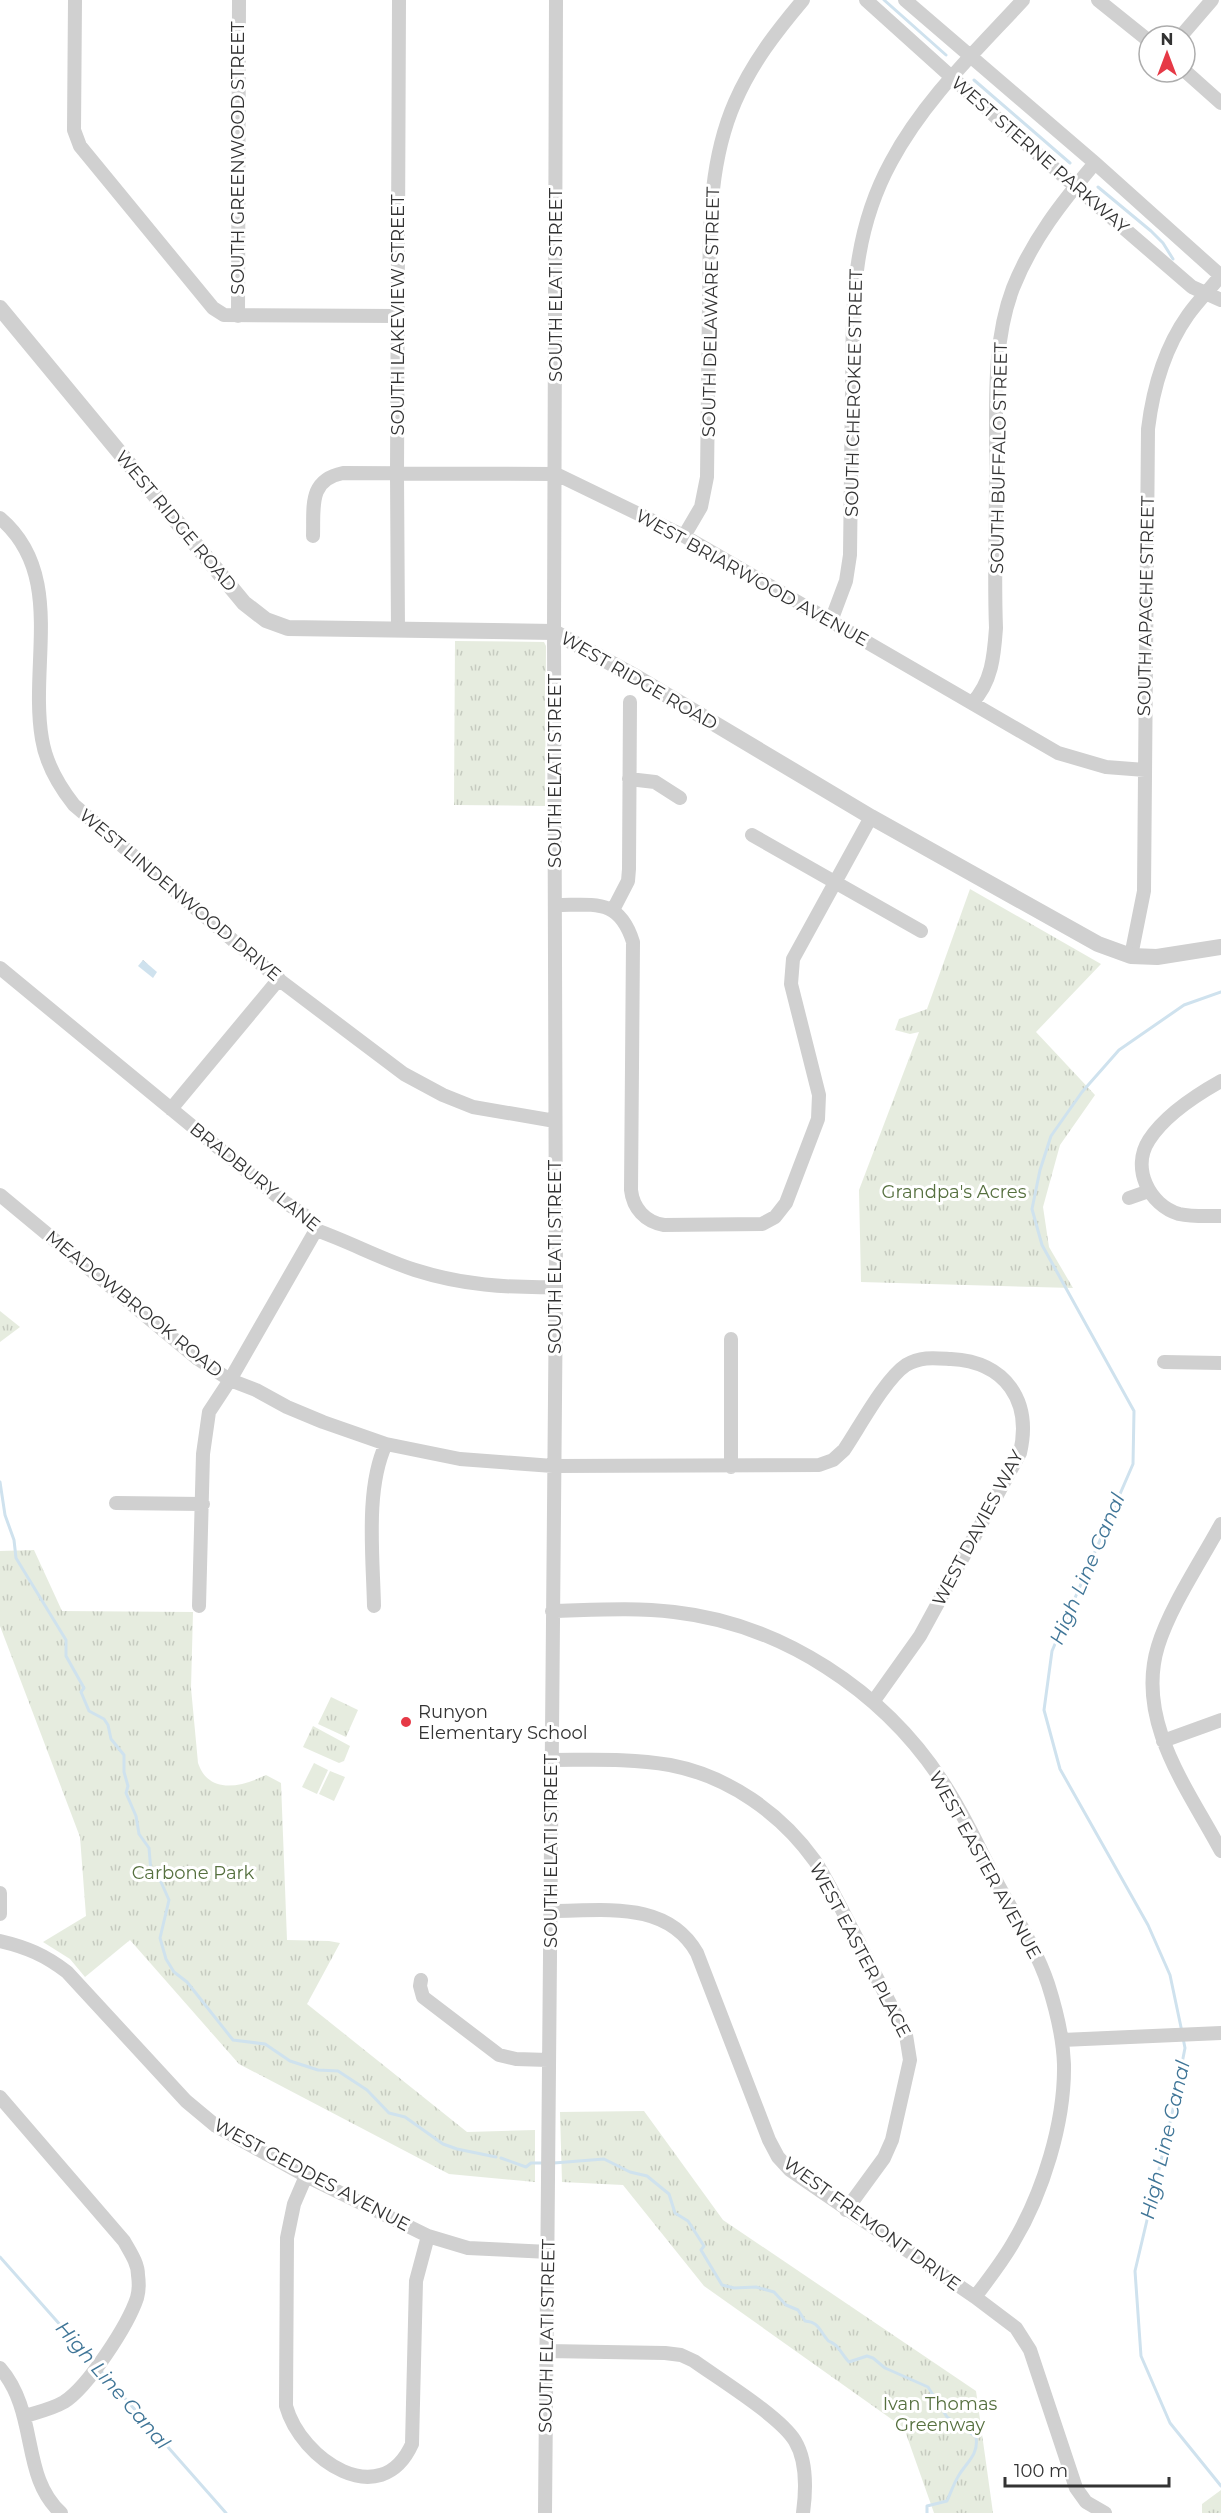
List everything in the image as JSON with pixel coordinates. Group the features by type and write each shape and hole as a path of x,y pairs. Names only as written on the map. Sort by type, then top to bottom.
{"street":[{"path":"75,0 74,130 80,146 213,309 220,314 238,316 398,316"},
{"name":"SOUTH GREENWOOD STREET","path":"238,316 239,0"},
{"name":"SOUTH LAKEVIEW STREET","path":"399,0 397,475 399,630"},
{"name":"SOUTH ELATI STREET","path":"545,2513 556,1287 554,632 556,0"},
{"name":"SOUTH DELAWARE STREET","path":"684,536 700,507 707,477 710,211 716,166 727,123 749,74 775,33 803,0"},
{"name":"WEST STERNE PARKWAY","path":"866,0 951,78 1192,287 1221,300"},
{"name":"WEST STERNE PARKWAY","path":"905,0 1221,275"},
{"name":"SOUTH CHEROKEE STREET","path":"831,621 846,581 850,555 853,298 860,243 869,212 891,161 921,114 1023,0"},
{"path":"1098,0 1137,31"},
{"path":"1191,24 1212,0"},
{"path":"1197,82 1221,103"},
{"name":"SOUTH BUFFALO STREET","path":"972,703 989,675 993,661 996,628 997,374 1005,314 1012,290 1035,240 1095,163"},
{"name":"SOUTH APACHE STREET","path":"1131,956 1144,891 1148,429 1153,397 1164,360 1183,324 1221,275"},
{"name":"WEST RIDGE ROAD","path":"0,308 244,603 266,620 288,628 554,632 638,678 871,816 1098,944 1131,956 1157,957 1221,947"},
{"name":"WEST BRIARWOOD AVENUE","path":"313,536 315,494 319,485 329,476 343,473 556,474 684,536 1058,753 1106,767 1145,770"},
{"name":"WEST LINDENWOOD DRIVE","path":"0,518 24,545 37,572 40,595 41,729 49,763 60,786 74,805 279,979 404,1074 473,1107 555,1121"},
{"path":"613,910 628,881 630,702"},
{"path":"629,780 655,782 680,798"},
{"path":"556,905 596,904 613,910 623,919 633,942 631,1190 634,1204 644,1217 658,1224 753,1226 769,1222 780,1212 818,1119 819,1095 791,984 793,959 871,816"},
{"path":"752,835 921,931"},
{"name":"BRADBURY LANE","path":"0,968 284,1201 309,1218 316,1230 346,1240 372,1254 440,1277 508,1288 556,1287"},
{"path":"171,1109 279,979"},
{"path":"1221,1081 1183,1106 1148,1141 1142,1162 1143,1174 1149,1191 1159,1203 1180,1214 1221,1216"},
{"path":"1129,1198 1149,1191"},
{"name":"MEADOWBROOK ROAD","path":"0,1195 198,1359 230,1380 323,1422 386,1444 460,1459 553,1466"},
{"path":"199,1606 203,1454 209,1412 230,1380 316,1230"},
{"path":"731,1339 731,1467"},
{"name":"WEST DAVIES WAY","path":"553,1466 811,1466 833,1460 844,1450 891,1379 907,1365 936,1357 975,1362 996,1372 1012,1389 1022,1412 1024,1426 1020,1454 921,1636 873,1702"},
{"path":"1164,1362 1221,1363"},
{"path":"374,1606 373,1493 377,1466 386,1444"},
{"path":"116,1503 203,1504"},
{"path":"1221,1524 1165,1627 1158,1646 1152,1683 1157,1724 1163,1741 1221,1851"},
{"name":"WEST EASTER AVENUE","path":"552,1611 643,1609 676,1612 721,1621 768,1637 825,1666 873,1702 916,1745 954,1800 1042,1968 1062,2040 1063,2094 1041,2185 1012,2245 975,2297"},
{"path":"1163,1741 1221,1720"},
{"name":"WEST EASTER PLACE","path":"552,1760 644,1761 706,1776 736,1789 775,1816 815,1862 906,2035 910,2053 889,2148 846,2210"},
{"path":"0,1893 0,1914"},
{"name":"WEST FREMONT DRIVE","path":"552,1911 647,1913 657,1916 683,1934 697,1953 769,2140 778,2157 790,2170 846,2210 1007,2320 1026,2342 1076,2488 1086,2502 1105,2513"},
{"name":"WEST GEDDES AVENUE","path":"0,1941 30,1949 48,1957 67,1972 204,2117 306,2176 428,2236 468,2248 549,2252"},
{"path":"421,1980 423,1997 491,2050 507,2058 548,2060"},
{"path":"1062,2040 1221,2033"},
{"path":"0,2097 124,2241 134,2258 139,2273 138,2295 128,2321 88,2378 66,2401 25,2416"},
{"path":"306,2176 294,2204 287,2238 286,2406 289,2417 300,2436 335,2472 350,2480 371,2481 387,2476 403,2463 412,2444 416,2282 428,2236"},
{"path":"547,2351 665,2353 681,2355 694,2361 782,2424 795,2440 804,2468 803,2513"},
{"path":"0,2368 19,2396 43,2492 61,2513"}],"green space":[{"path":"455,641 544,642 546,646 545,806 454,805"},
{"name":"Grandpa's Acres","path":"970,889 1101,964 1036,1032 1095,1095 1060,1145 1043,1207 1049,1247 1073,1288 861,1282 859,1190 919,1032 910,1034 895,1030 899,1019 927,1009"},
{"path":"0,1311 20,1327 0,1342"},
{"name":"Carbone Park","path":"34,1550 62,1611 193,1612 191,1688 198,1763 203,1773 218,1784 236,1785 266,1775 281,1783 287,1940 340,1943 307,2004 467,2132 535,2130 535,2182 449,2174 239,2064 130,1940 85,1977 70,1959 43,1942 86,1916 80,1837 0,1626 0,1551"},
{"path":"331,1697 358,1710 346,1737 318,1724"},
{"path":"313,1726 350,1746 344,1761 339,1763 303,1747"},
{"path":"314,1763 328,1770 317,1794 302,1787"},
{"path":"330,1771 345,1777 334,1801 319,1794"},
{"name":"Ivan Thomas Greenway","path":"644,2111 723,2220 976,2391 993,2513 934,2513 904,2428 704,2286 623,2185 562,2182 560,2112"},
{"path":"1221,2490 1221,2513 1202,2513 1202,2504"}],"water":[{"path":"143,960 157,972 153,978 138,966"}],"waterway":[{"path":"884,0 946,55"},
{"path":"974,80 1070,163"},
{"path":"1098,187 1151,231 1163,243 1173,259"},
{"name":"High Line Canal","path":"1182,2032 1170,1975 1148,1925 1060,1769 1044,1710 1052,1651 1133,1464 1134,1411 1042,1245 1032,1209 1040,1170 1051,1136 1082,1092 1119,1050 1184,1005 1221,992"},
{"path":"0,1482 5,1515 14,1540 16,1558 66,1640 66,1656 84,1688 81,1692 89,1711 104,1719 111,1739 124,1755 124,1772 128,1786 126,1793 136,1816 139,1834 149,1848 151,1872 161,1882 169,1900 160,1938 166,1959 174,1972 187,1982 233,2040 265,2044 290,2061 318,2070 338,2071 367,2090 389,2113 405,2117 443,2144 496,2157"},
{"name":"High Line Canal","path":"1183,2038 1185,2048 1172,2114 1135,2271 1141,2356 1170,2423 1221,2486"},
{"path":"501,2158 526,2167 531,2163 544,2163"},
{"path":"554,2163 604,2159 630,2172 647,2176 669,2194 675,2213 688,2221 704,2246 701,2250 722,2285 734,2288 756,2287 774,2292 786,2305 798,2310 805,2321 818,2326 828,2341 836,2346 849,2362 867,2356 885,2368 928,2387 947,2417 976,2437 976,2448 972,2458 957,2478 947,2501 927,2506 927,2513"},
{"name":"High Line Canal","path":"0,2257 94,2363"},
{"name":"High Line Canal","path":"100,2370 226,2513"}],"place":[{"name":"Runyon Elementary School","path":"406,1722"}]}
